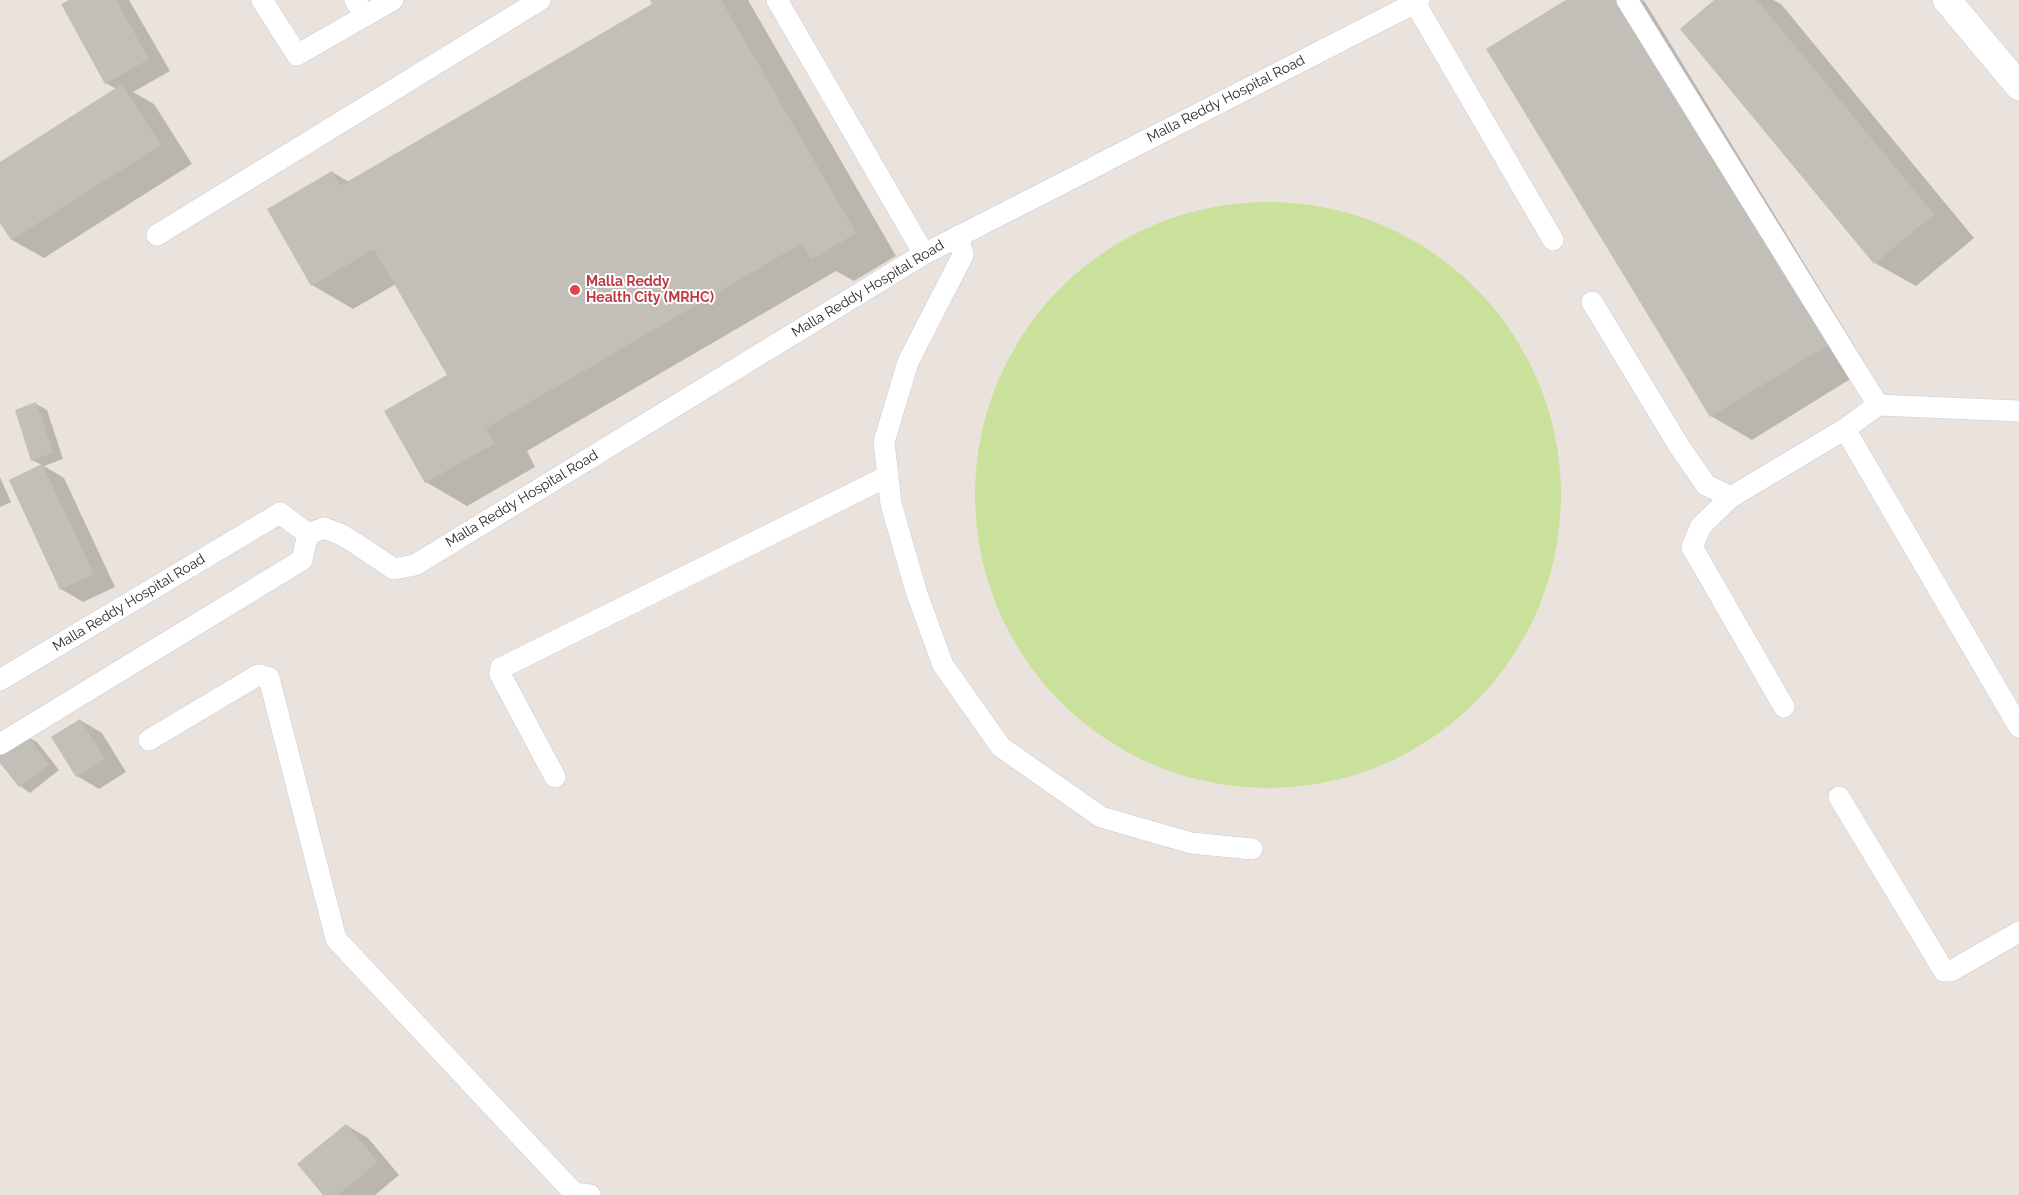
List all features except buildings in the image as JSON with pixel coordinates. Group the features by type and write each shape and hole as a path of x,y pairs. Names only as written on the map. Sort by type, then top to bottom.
{"street":[{"path":"1947,0 2019,86"}],"lane":[{"path":"262,0 297,55 360,8 393,0"},
{"path":"157,235 540,0"},
{"path":"777,0 924,254"},
{"path":"1627,0 1878,405"},
{"path":"1417,2 1553,240"},
{"name":"Malla Reddy Hospital Road","path":"0,680 280,513 308,534 324,528 340,534 394,569 415,565 924,254 1417,2"},
{"path":"958,236 963,255 908,362 884,442 891,504 917,594 943,665 1001,747 1101,817 1190,843 1252,850"},
{"path":"1592,302 1706,485 1731,498"},
{"path":"1784,707 1692,547 1701,526 1731,498 1845,429 1878,405 2019,411"},
{"path":"1845,429 2019,727"},
{"path":"555,777 500,674 501,668 888,476"},
{"path":"0,744 302,560 308,534"},
{"path":"149,740 258,675 269,678 336,939 579,1194"},
{"path":"1839,796 1944,971 1951,971 2019,932"}],"green space":[{"path":"1268,202 1325,208 1353,215 1380,225 1406,237 1431,252 1475,288 1511,332 1526,357 1538,383 1548,410 1555,438 1561,495 1555,552 1548,580 1538,607 1526,633 1511,658 1475,702 1431,738 1406,753 1380,765 1353,775 1325,782 1268,788 1211,782 1183,775 1156,765 1130,753 1105,738 1061,702 1025,658 1010,633 998,607 988,580 981,552 975,495 981,438 988,410 998,383 1010,357 1025,332 1061,288 1105,252 1130,237 1156,225 1183,215 1211,208"}],"place":[{"name":"Malla Reddy Health City (MRHC)","path":"575,290"}]}
